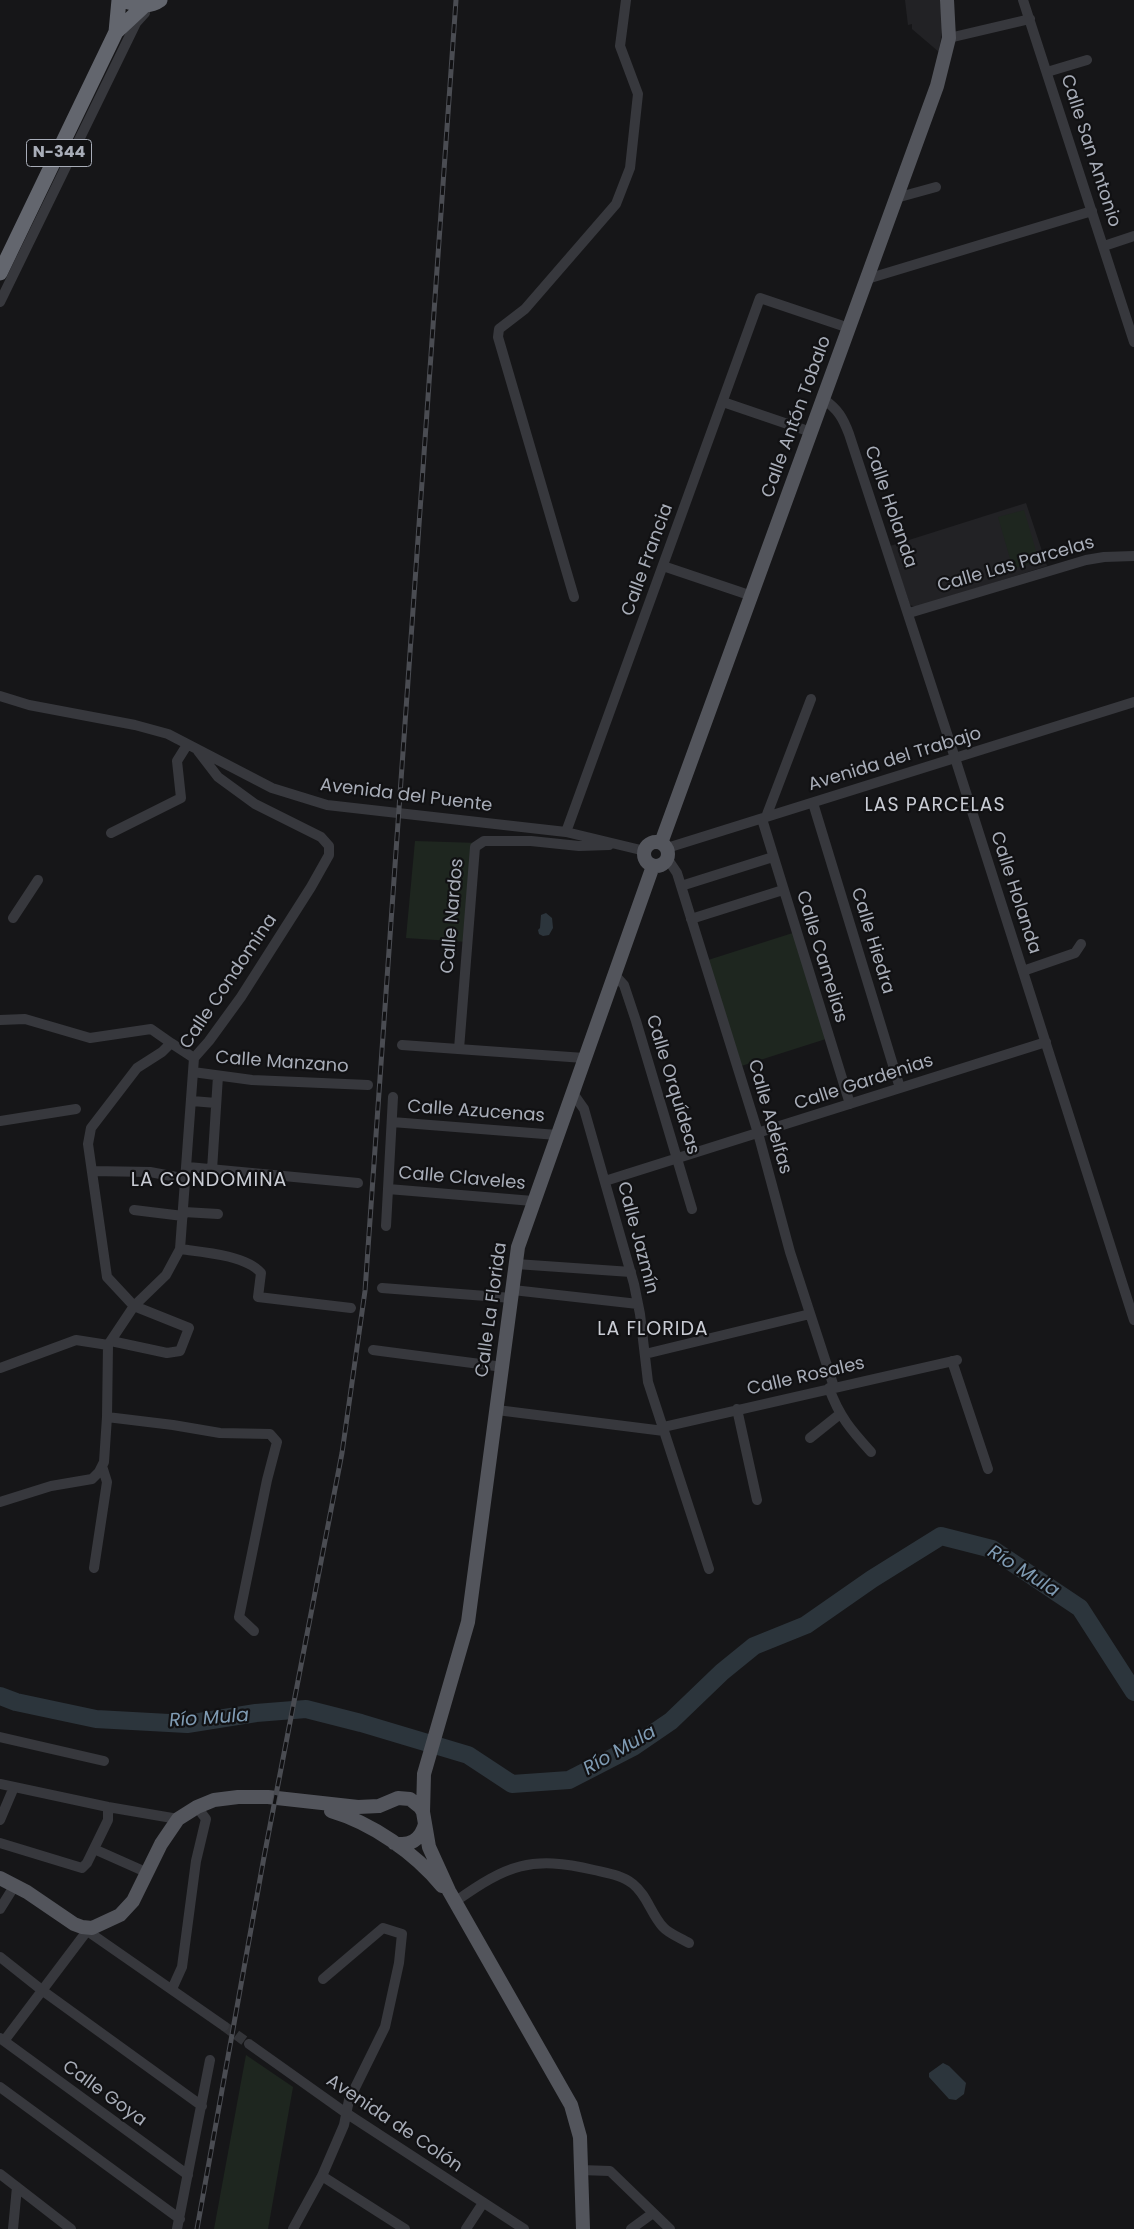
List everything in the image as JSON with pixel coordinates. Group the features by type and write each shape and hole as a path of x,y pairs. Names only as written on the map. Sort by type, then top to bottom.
{"highway":[{"name":"N-344","path":"0,273 116,32 119,0"},
{"path":"123,0 133,4 153,3"},
{"name":"N-344","path":"116,32 153,3"}],"main road":[{"name":"Calle Antón Tobalo","path":"665,850 752,596 937,86 949,38 947,0"},
{"path":"651,843 665,850 662,865 653,866 645,858 645,851 651,843"},
{"name":"Calle La Florida","path":"452,1896 429,1847 424,1818 424,1774 468,1622 518,1247 653,866"},
{"name":"Calle La Florida","path":"392,1801 408,1794 424,1774"},
{"path":"0,1878 15,1885 85,1929 92,1928 120,1915 132,1901 148,1873 161,1844 178,1819 197,1807 214,1800 238,1797 268,1797 358,1808 379,1806 392,1801 410,1800 420,1807 424,1818 421,1835 411,1842 389,1840 379,1826 380,1814 392,1801"},
{"path":"300,1802 356,1820 389,1840 428,1870 452,1896 571,2106 580,2137 583,2229"}],"street":[{"path":"574,597 498,338 499,329 524,309 616,204 630,168 638,94 620,46 626,0"},
{"name":"Calle San Antonio","path":"1024,0 1134,342"},
{"path":"0,302 136,23 153,3"},
{"path":"949,38 1030,19"},
{"path":"1047,72 1087,60"},
{"path":"896,198 936,187"},
{"path":"866,279 1092,211"},
{"path":"1104,246 1134,236"},
{"name":"Calle Francia","path":"566,832 760,298 849,328"},
{"name":"Calle Holanda","path":"823,399 834,406 842,416 909,614 1134,1320"},
{"path":"723,402 811,432"},
{"name":"Calle Las Parcelas","path":"909,614 1086,560 1104,556 1134,556"},
{"path":"663,566 752,596"},
{"name":"Avenida del Puente","path":"0,696 63,712 136,725 168,734 272,788 327,805 566,832 645,851"},
{"path":"764,818 811,699"},
{"name":"Avenida del Trabajo","path":"665,850 1134,702"},
{"path":"111,833 181,798 177,761 187,745"},
{"name":"Calle Condomina","path":"110,1343 134,1306 166,1275 180,1249 188,1168 194,1058 209,1041 241,997 311,887 329,855 329,846 321,837 248,798 218,777 198,751"},
{"name":"Calle Hiedra","path":"813,802 900,1088"},
{"name":"Calle Camelias","path":"764,818 773,857 850,1104"},
{"name":"Calle Nardos","path":"459,1049 475,847 484,841 531,841 579,846 625,845"},
{"name":"Calle Adelfas","path":"665,850 674,866 692,918 758,1133 790,1252 840,1414 870,1452"},
{"path":"681,886 773,857"},
{"path":"14,918 38,880"},
{"path":"692,918 783,890"},
{"path":"1023,971 1075,953 1081,944"},
{"name":"Calle Orquídeas","path":"614,974 624,985 692,1209"},
{"path":"0,1020 25,1018 90,1038 151,1029 194,1058"},
{"name":"Calle Gardenias","path":"605,1181 1046,1042"},
{"path":"0,1368 76,1340 110,1343 166,1353 180,1351 189,1328 134,1306 107,1278 88,1144 91,1128 137,1068 162,1052 171,1043"},
{"path":"402,1045 584,1058"},
{"name":"Calle Manzano","path":"193,1072 218,1076 368,1085"},
{"path":"212,1170 218,1076"},
{"name":"Calle Jazmín","path":"572,1092 584,1109 631,1272 638,1304 648,1382 709,1568"},
{"path":"386,1226 393,1097"},
{"path":"192,1101 216,1103"},
{"path":"0,1121 76,1109"},
{"name":"Calle Azucenas","path":"392,1122 557,1134"},
{"path":"188,1168 358,1184"},
{"path":"92,1171 150,1172 187,1179"},
{"name":"Calle Claveles","path":"388,1189 534,1201"},
{"path":"134,1210 184,1214 218,1214"},
{"path":"180,1249 220,1255 256,1267 261,1273 258,1297 351,1308"},
{"path":"516,1264 631,1272"},
{"path":"382,1288 512,1294 638,1304"},
{"path":"645,1354 810,1314"},
{"path":"0,1502 51,1486 92,1479 99,1472 102,1466 107,1417 110,1343"},
{"path":"373,1350 503,1367"},
{"name":"Calle Rosales","path":"497,1410 664,1429 737,1409 954,1360 988,1469"},
{"path":"737,1409 757,1500"},
{"path":"810,1438 840,1414"},
{"path":"107,1417 220,1433 270,1434 277,1442 267,1480 239,1617 254,1632"},
{"path":"94,1568 107,1482 102,1466"},
{"path":"0,1737 104,1761"},
{"path":"0,1784 108,1808 178,1819"},
{"path":"0,1820 14,1787"},
{"path":"172,1989 182,1967 196,1862 206,1819 197,1807"},
{"path":"0,1843 82,1868 87,1863 108,1820 108,1808"},
{"path":"94,1850 148,1873"},
{"path":"452,1896 514,1868 540,1862 571,1865 613,1874 633,1883 643,1895 664,1929 689,1943"},
{"path":"0,1909 15,1885"},
{"path":"296,2228 322,2176 344,2125 349,2100 385,2027 399,1963 402,1934 383,1928 323,1979"},
{"path":"2,2040 43,1991 85,1929 224,2026"},
{"path":"0,1957 43,1991 202,2106"},
{"name":"Calle Goya","path":"2,2040 188,2175"},
{"name":"Avenida de Colón","path":"249,2044 346,2113 524,2229"},
{"path":"0,2087 179,2224 210,2060"},
{"path":"580,2170 610,2171 670,2229"},
{"path":"0,2174 72,2229"},
{"path":"322,2176 404,2229"},
{"path":"13,2229 17,2187"},
{"path":"466,2229 483,2203"},
{"path":"631,2229 653,2213"}],"shaded area":[{"path":"905,0 940,0 943,21 939,52 912,29 912,24 908,25"},
{"path":"1026,503 1047,566 916,607 910,605 890,546"},
{"path":"1024,510 1039,561 1013,569 998,517"},
{"path":"415,841 478,843 467,942 406,938"},
{"path":"546,913 552,918 553,928 549,935 543,936 539,934 538,930 540,928 541,915"},
{"path":"796,932 829,1038 738,1067 705,961"},
{"path":"246,2055 293,2087 268,2229 214,2229"},
{"path":"943,2063 949,2066 966,2083 964,2094 956,2100 949,2099 929,2077 929,2073"}],"waterway":[{"name":"Río Mula","path":"0,1696 16,1702 96,1719 187,1724 256,1713 306,1709 361,1723 468,1755 512,1784 569,1780 633,1747 671,1721 722,1672 754,1646 806,1625 872,1579 941,1536 992,1549 1080,1608 1134,1692"}],"tunnel":[{"path":"224,2026 249,2044"}],"railway":[{"path":"197,2229 264,1857 342,1453 365,1291 456,0"}],"district":[{"name":"LAS PARCELAS","path":"935,806"},
{"name":"LA CONDOMINA","path":"209,1181"},
{"name":"LA FLORIDA","path":"653,1330"}]}
